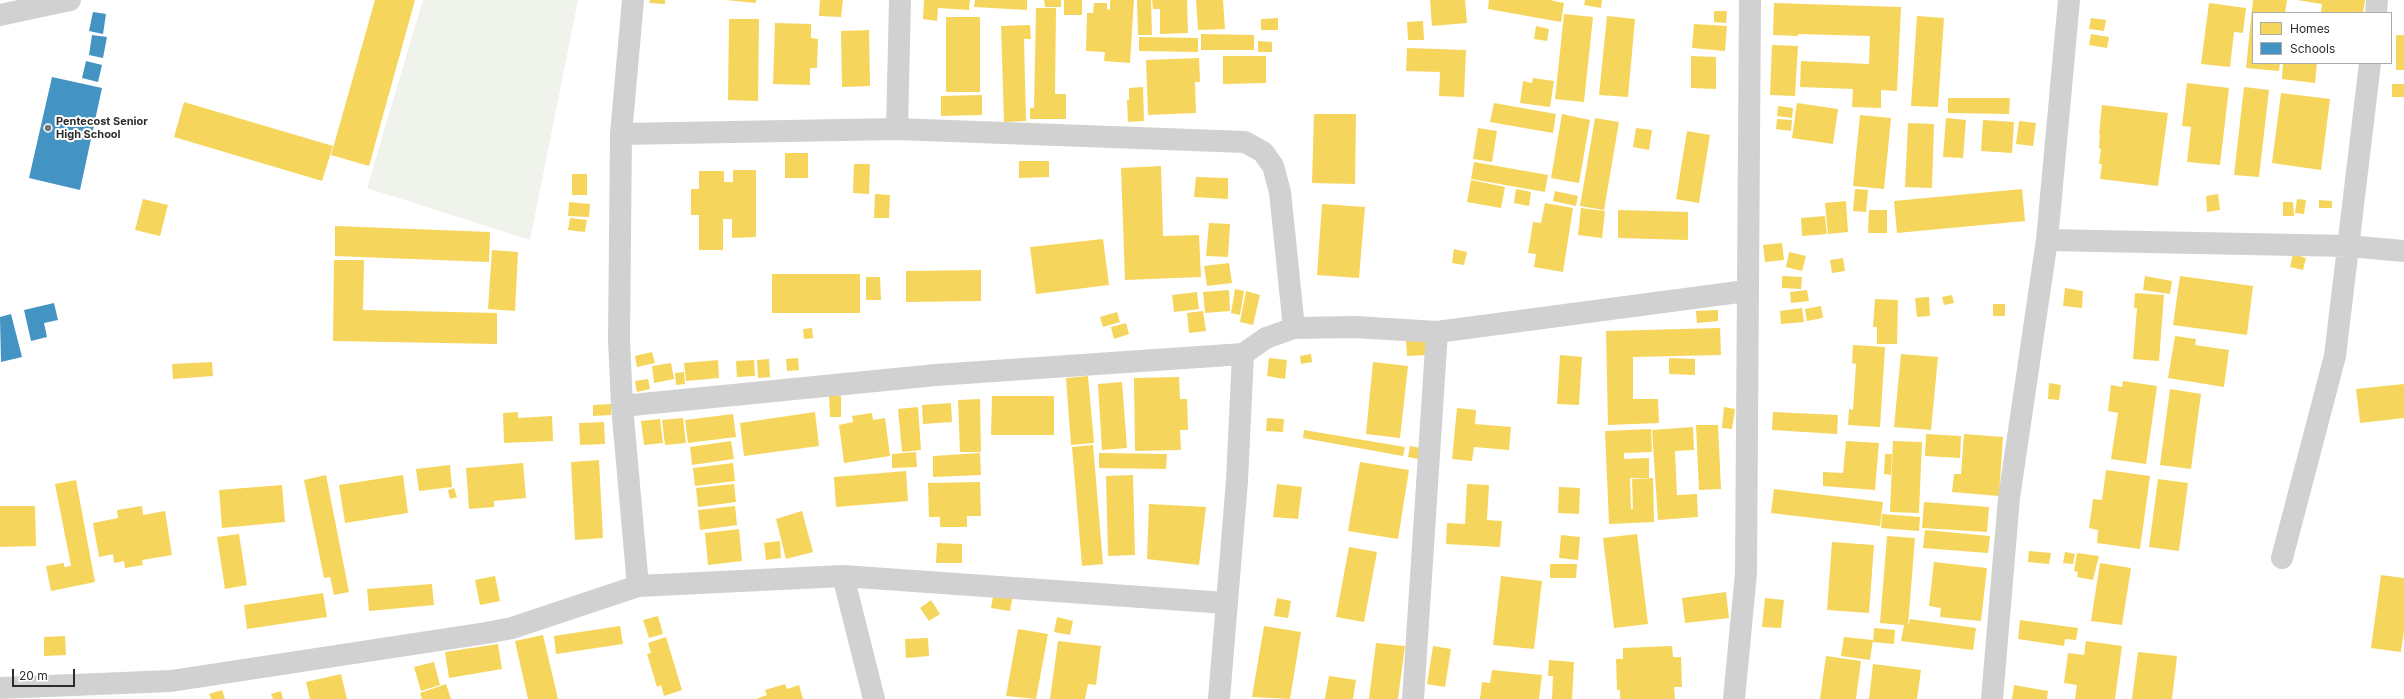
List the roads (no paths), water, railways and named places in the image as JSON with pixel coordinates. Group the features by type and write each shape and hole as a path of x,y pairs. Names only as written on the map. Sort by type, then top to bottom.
{"street":[{"path":"0,15 70,0"},
{"path":"633,0 621,134 618,269 622,406 638,586"},
{"path":"897,129 900,0"},
{"path":"1734,699 1746,573 1746,291 1750,0"},
{"path":"1992,699 2010,498 2047,240 2069,0"},
{"path":"2376,12 2377,0"},
{"path":"2282,558 2335,356 2370,64"},
{"path":"621,134 897,129 1245,142 1263,152 1273,166 1280,192 1294,328"},
{"path":"2047,240 2348,246 2404,251"},
{"path":"622,406 936,375 1243,354 1266,338 1294,328 1355,327 1437,332 1746,291"},
{"path":"1413,699 1437,332"},
{"path":"1219,699 1237,481 1243,354"},
{"path":"0,688 173,690 512,628 638,586 843,576 1226,603"},
{"path":"843,576 874,699"}],"place":[{"name":"Pentecost Senior High School","path":"48,128"}]}
